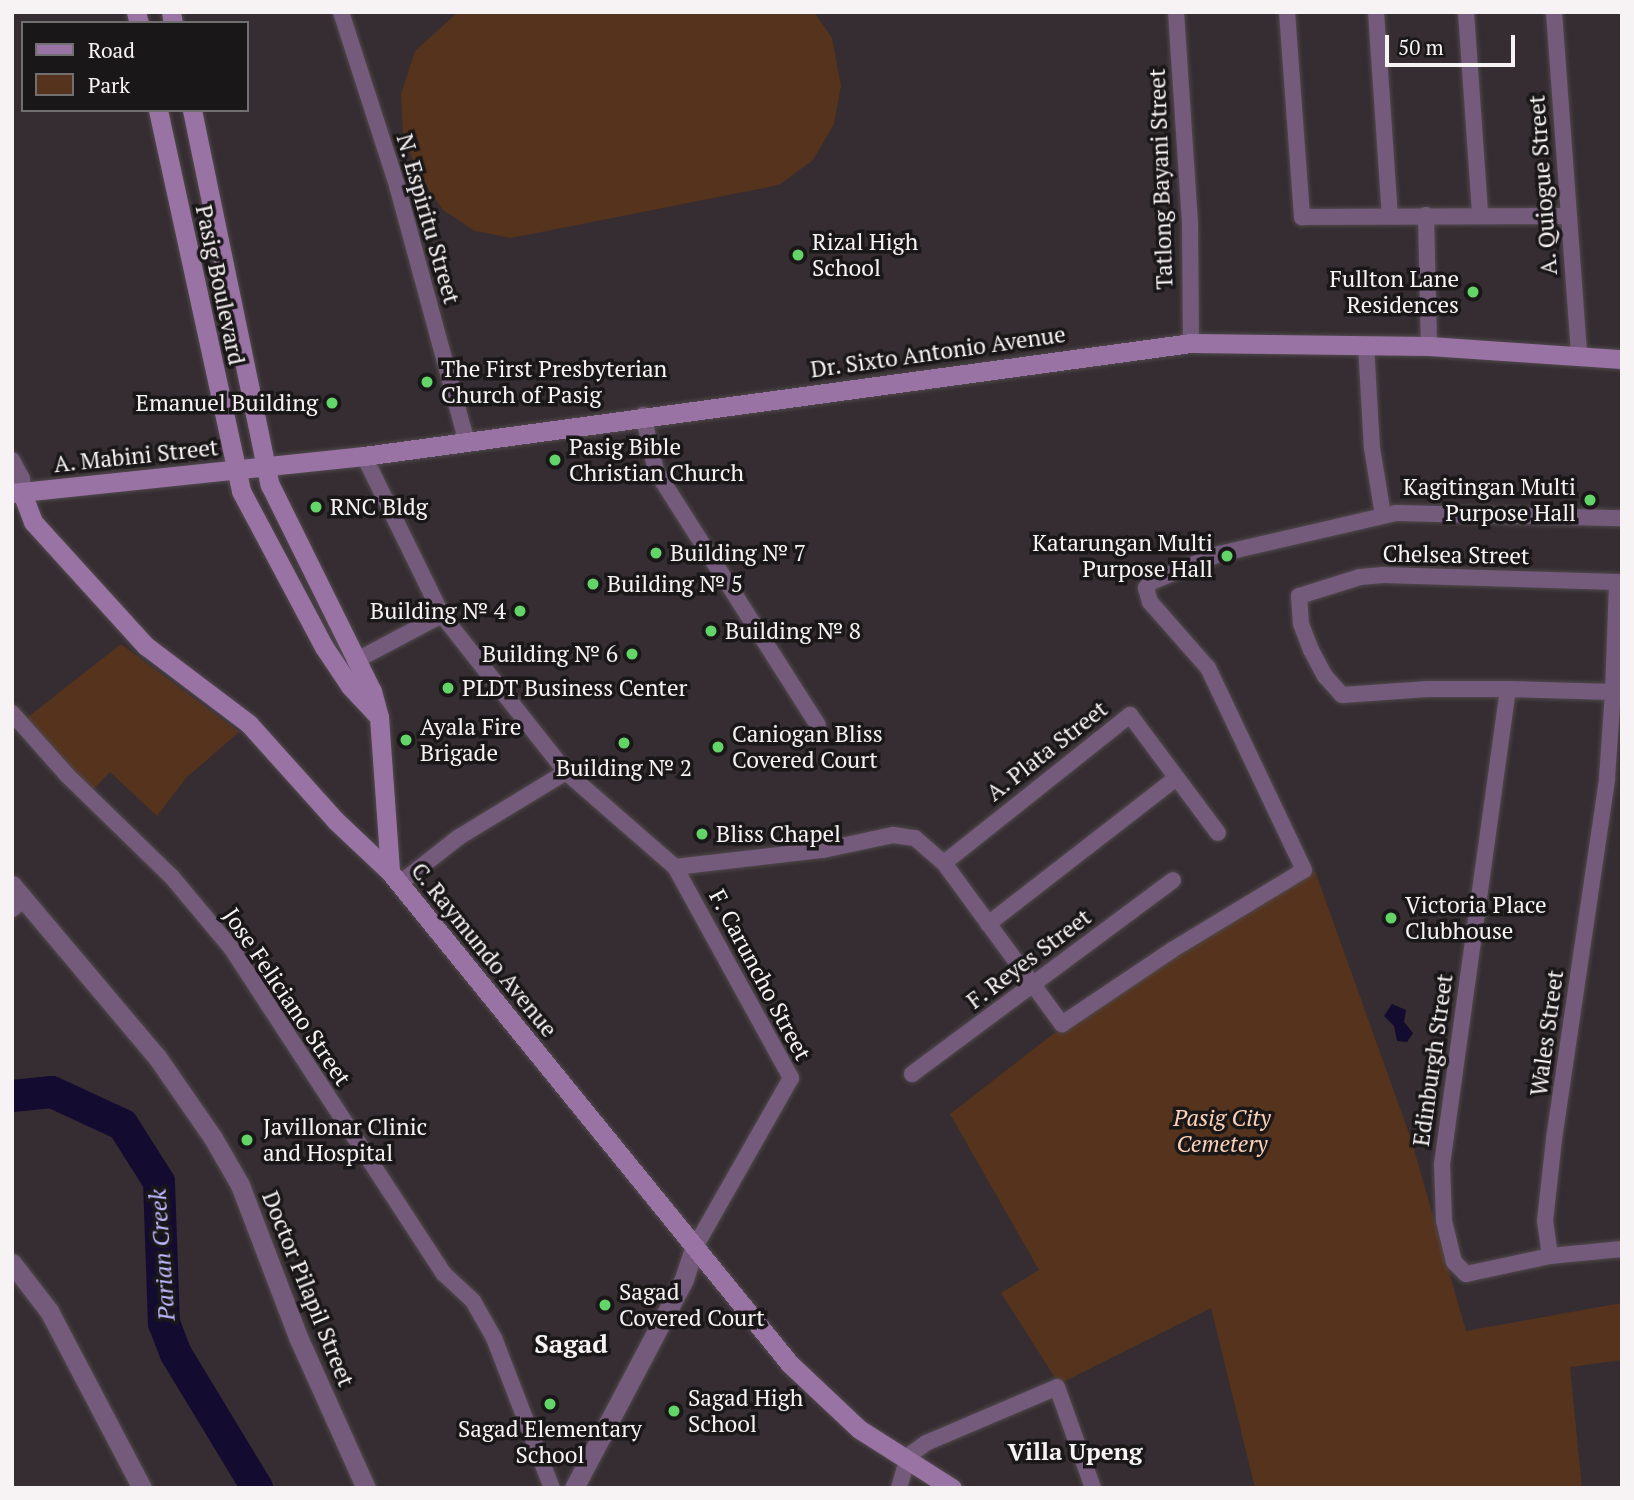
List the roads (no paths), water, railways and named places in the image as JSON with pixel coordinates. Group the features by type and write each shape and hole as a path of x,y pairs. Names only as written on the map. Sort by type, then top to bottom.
{"main road":[{"name":"Pasig Boulevard","path":"158,112 234,470 324,647 350,686 379,717"},
{"name":"Pasig Boulevard","path":"192,112 265,467 355,661 372,691 379,717 395,878"},
{"name":"Dr. Sixto Antonio Avenue","path":"265,467 364,456 643,415 1191,343 1429,346 1622,359"},
{"name":"A. Mabini Street","path":"16,496 265,467"},
{"name":"C. Raymundo Avenue","path":"16,496 33,522 146,646 249,724 335,820 395,878 694,1250 816,1391 900,1468 930,1488"},
{"name":"C. Raymundo Avenue","path":"900,1468 952,1488"}],"street":[{"name":"N. Espiritu Street","path":"341,12 398,189 467,440"},
{"name":"Tatlong Bayani Street","path":"1176,12 1190,225 1191,343"},
{"path":"1287,12 1302,217 1479,214 1567,216"},
{"path":"1376,12 1390,216"},
{"path":"1466,12 1479,214"},
{"name":"A. Quiogue Street","path":"1554,12 1579,355"},
{"path":"1426,215 1429,346"},
{"path":"1366,345 1372,447 1383,515"},
{"path":"643,415 656,471 818,725"},
{"path":"364,456 442,615 566,772 676,867 823,850 893,835 915,838 944,863 1062,1024 1172,950 1304,870 1208,667 1146,594 1151,582 1219,554 1383,515 1500,513 1622,518"},
{"path":"12,460 22,479 16,496"},
{"name":"Chelsea Street","path":"1507,689 1342,695 1325,676 1311,650 1301,624 1299,596 1360,577 1383,575 1616,582 1617,693"},
{"path":"355,661 442,615"},
{"path":"1507,689 1617,693"},
{"name":"Edinburgh Street","path":"1507,689 1442,1164 1444,1221 1454,1262 1466,1274 1549,1256 1622,1249"},
{"name":"Wales Street","path":"1549,1256 1545,1221 1617,693"},
{"name":"Jose Feliciano Street","path":"12,713 67,775 171,876 232,949 443,1273 473,1301 494,1338 552,1488"},
{"name":"A. Plata Street","path":"944,863 1130,715 1218,833"},
{"path":"395,878 566,772"},
{"path":"988,925 1176,778"},
{"name":"F. Caruncho Street","path":"676,867 791,1078 694,1250"},
{"name":"F. Reyes Street","path":"912,1074 1174,880"},
{"name":"Doctor Pilapil Street","path":"16,897 157,1057 213,1138 240,1185 298,1337 366,1488"},
{"path":"574,1488 684,1279 694,1250"},
{"path":"12,1263 49,1311 142,1488"},
{"path":"900,1468 926,1443 1057,1387 1093,1488"}],"waterway":[{"name":"Parian Creek","path":"12,1096 52,1092 123,1125 159,1182 164,1323 176,1354 257,1488"}],"place":[{"name":"Rizal High School","path":"798,255"},
{"name":"Fullton Lane Residences","path":"1473,292"},
{"name":"The First Presbyterian Church of Pasig","path":"427,382"},
{"name":"Emanuel Building","path":"332,403"},
{"name":"Pasig Bible Christian Church","path":"555,460"},
{"name":"Kagitingan Multi Purpose Hall","path":"1590,500"},
{"name":"RNC Bldg","path":"316,507"},
{"name":"Building № 7","path":"656,553"},
{"name":"Katarungan Multi Purpose Hall","path":"1227,556"},
{"name":"Building № 5","path":"593,584"},
{"name":"Building № 4","path":"520,611"},
{"name":"Building № 8","path":"711,631"},
{"name":"Building № 6","path":"632,654"},
{"name":"PLDT Business Center","path":"448,688"},
{"name":"Ayala Fire Brigade","path":"406,740"},
{"name":"Building № 2","path":"624,743"},
{"name":"Caniogan Bliss Covered Court","path":"718,747"},
{"name":"Bliss Chapel","path":"702,834"},
{"name":"Victoria Place Clubhouse","path":"1391,918"},
{"name":"Javillonar Clinic and Hospital","path":"247,1140"},
{"name":"Sagad Covered Court","path":"605,1305"},
{"name":"Sagad Elementary School","path":"550,1404"},
{"name":"Sagad High School","path":"674,1411"}],"district":[{"name":"Sagad","path":"571,1344"},
{"name":"Villa Upeng","path":"1075,1452"}],"park label":[{"name":"Pasig City Cemetery","path":"1222,1131"}]}
